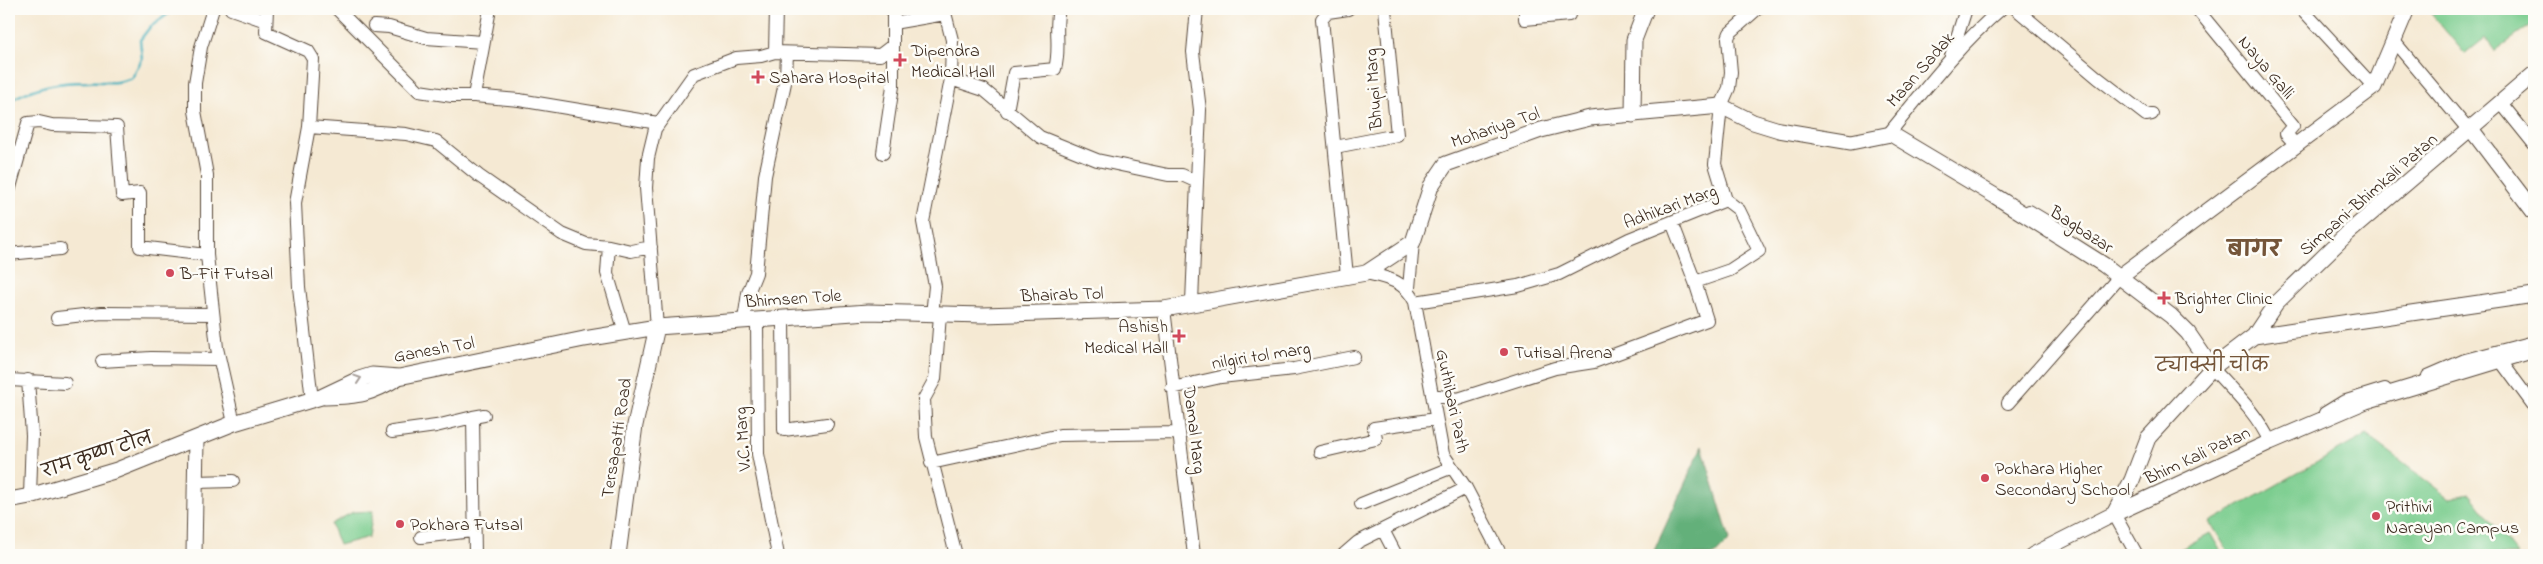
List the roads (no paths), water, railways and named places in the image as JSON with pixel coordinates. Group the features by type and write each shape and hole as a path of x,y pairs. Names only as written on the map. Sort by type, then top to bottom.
{"main road":[{"path":"1633,115 1634,40 1646,9"},
{"path":"2376,81 2408,9"},
{"name":"Simpani-Bhimkali Patan","path":"2254,336 2276,304 2348,234 2534,74"},
{"name":"Bagbazar","path":"1891,132 2121,276 2297,146 2376,81"},
{"path":"1721,106 1753,122 1780,130 1851,142 1891,132"},
{"name":"Mohariya Tol","path":"1413,242 1431,186 1446,164 1541,130 1590,118 1721,106"},
{"path":"2471,129 2534,212"},
{"path":"1192,302 1366,272 1413,242"},
{"path":"2121,276 2171,316 2188,333 2215,366"},
{"name":"Bhim Kali Patan","path":"2114,514 2132,480 2148,438 2215,366 2254,336 2534,295"},
{"name":"Bhairab Tol","path":"936,315 1164,309 1192,302"},
{"name":"Bhimsen Tole","path":"657,327 868,312 936,315"},
{"name":"Ganesh Tol","path":"316,399 363,394 377,390 398,377 657,327"},
{"name":"Tersapatti Road","path":"618,555 635,425 657,327"},
{"name":"Bhim Kali Patan","path":"2114,514 2269,440 2366,401 2534,350"},
{"path":"194,555 196,439 234,423 316,399"},
{"name":"राम कृष्ण टोल","path":"9,500 30,496 117,470 196,439"},
{"path":"2033,555 2114,514"}],"street":[{"path":"213,9 201,47 195,84 195,111 207,174 208,255 212,314 219,359 234,423"},
{"path":"231,9 266,15 266,32 312,54 309,127 297,188 296,227 299,287 316,399"},
{"path":"337,9 419,91 452,96 519,100 658,124"},
{"path":"474,96 490,9"},
{"name":"V.C. Marg","path":"776,9 786,78 765,176 756,273 748,293 758,454 778,555"},
{"path":"883,153 893,86 893,9"},
{"path":"1006,111 1014,73 1056,69 1059,39 1055,25 1059,9"},
{"path":"1192,302 1195,181 1200,110 1193,52 1197,9"},
{"path":"1347,276 1322,19 1328,12 1348,9"},
{"name":"Bhupi Marg","path":"1335,147 1397,135 1385,9"},
{"path":"1525,9 1525,19 1568,16"},
{"path":"1726,200 1715,164 1721,106 1729,88 1731,72 1728,38 1730,33 1757,9"},
{"path":"1950,59 1966,9"},
{"name":"Maan Sadak","path":"1891,132 1950,59 2002,9"},
{"path":"2016,9 2146,115 2152,114"},
{"name":"Naya Galli","path":"2197,9 2293,126 2286,134 2297,146"},
{"path":"2302,9 2376,81"},
{"path":"893,23 944,12 952,40 951,79 922,222 935,286 936,315 935,380 924,399 926,437 931,463 944,503 956,555"},
{"path":"374,26 389,27 426,38 483,42"},
{"path":"2394,41 2466,127 2471,129"},
{"path":"657,327 646,188 648,158 658,124 694,74 736,58 781,52 880,55 893,45"},
{"path":"951,79 984,90 1006,111 1040,137 1097,160 1168,175 1182,175 1195,181"},
{"path":"2501,103 2534,144"},
{"path":"1739,111 1748,117 1782,129 1850,138 1891,132"},
{"path":"9,191 28,123 117,127 122,195 140,193 140,247 208,255"},
{"path":"309,127 406,134 436,141 479,176 562,234 586,244 609,246 631,251 650,247"},
{"name":"Adhikari Marg","path":"1415,302 1518,286 1558,274 1629,239 1726,200 1739,210 1759,251 1730,270 1695,282"},
{"path":"1432,395 1458,399 1555,368 1594,362 1707,320 1672,222"},
{"path":"1366,272 1392,280 1409,288 1413,242"},
{"path":"609,246 607,273 625,332"},
{"path":"9,254 60,249"},
{"path":"2008,402 2121,276"},
{"name":"Guthibari Path","path":"1409,288 1415,302 1443,454 1450,468 1466,488 1501,555"},
{"name":"Damal Marg","path":"1164,309 1177,433 1194,555"},
{"path":"57,318 102,313 212,314"},
{"path":"783,318 784,430 827,424"},
{"path":"2215,366 2269,440 2366,393 2433,374 2465,360 2534,342"},
{"name":"nilgiri tol marg","path":"1172,388 1221,377 1294,369 1354,357"},
{"path":"102,361 151,358 219,359"},
{"path":"2500,360 2534,406"},
{"path":"9,380 65,383"},
{"path":"28,380 32,435 30,496"},
{"path":"392,432 436,426 478,416 473,531 474,555"},
{"path":"1320,452 1376,439 1374,428 1436,418"},
{"path":"931,463 1060,435 1177,433"},
{"path":"1362,504 1450,468"},
{"path":"196,482 233,480"},
{"path":"1344,555 1358,542 1466,488"},
{"path":"2114,514 2138,555"},
{"path":"1383,530 1396,555"},
{"path":"421,537 473,531"}],"waterway":[{"path":"9,101 37,88 56,84 115,82 132,78 142,59 140,40 150,27 175,9"}],"place":[{"name":"Dipendra Medical Hall","path":"900,60"},
{"name":"Sahara Hospital","path":"758,77"},
{"name":"B-Fit Futsal","path":"170,273"},
{"name":"Brighter Clinic","path":"2164,298"},
{"name":"Ashish Medical Hall","path":"1179,336"},
{"name":"Tutisal Arena","path":"1504,352"},
{"name":"Pokhara Higher Secondary School","path":"1985,478"},
{"name":"Prithivi Narayan Campus","path":"2376,516"},
{"name":"Pokhara Futsal","path":"400,524"}],"district":[{"name":"बागर","path":"2254,248"},
{"name":"ट्याक्सी चोक","path":"2212,364"}]}
